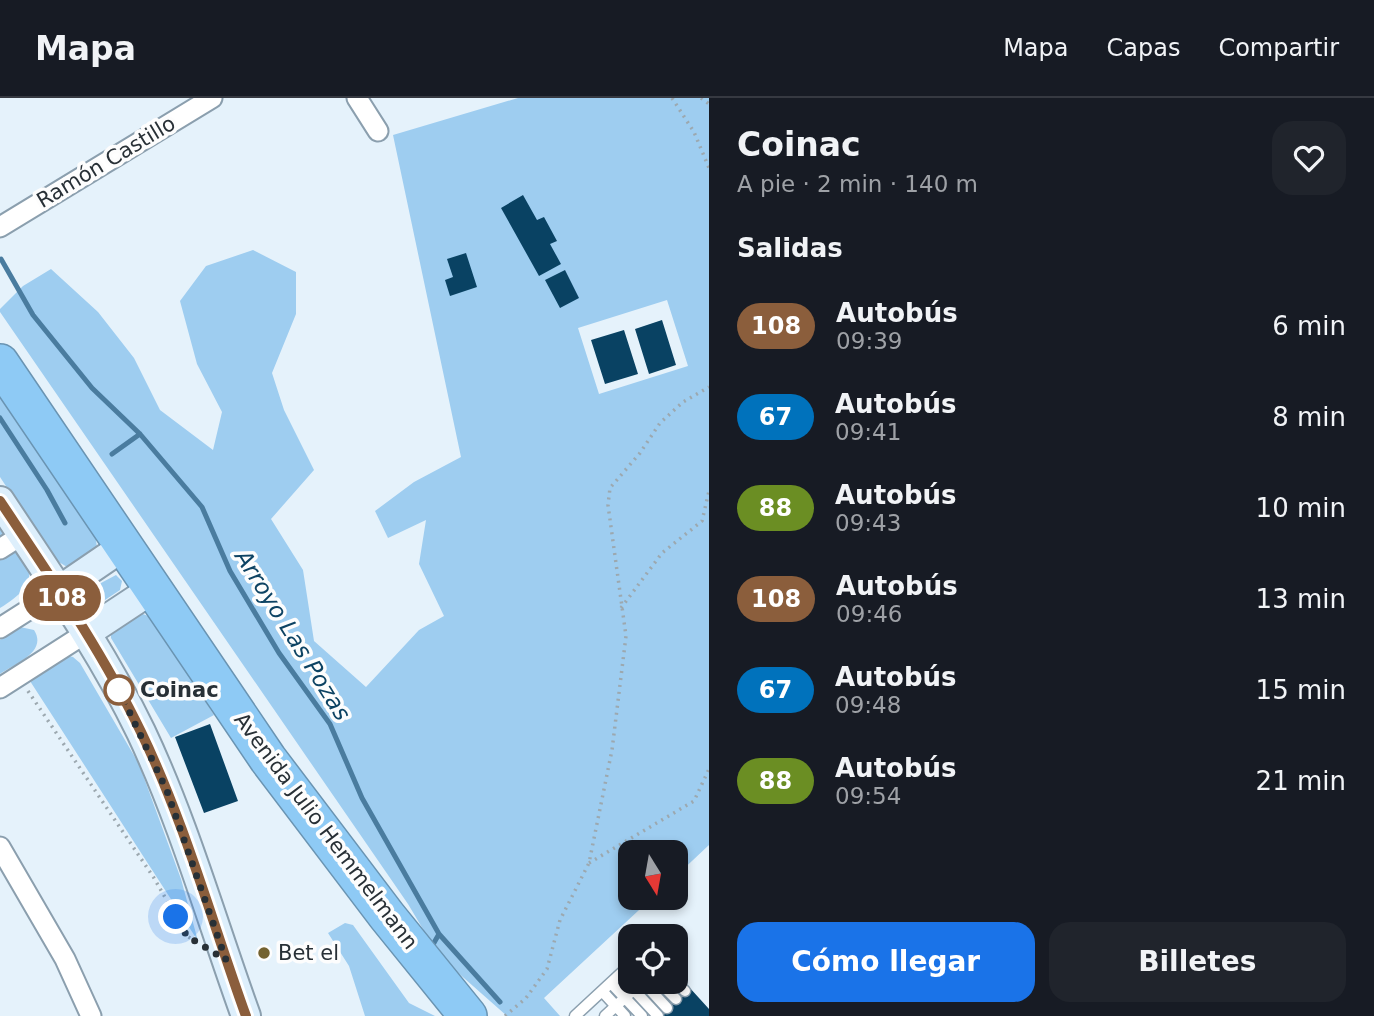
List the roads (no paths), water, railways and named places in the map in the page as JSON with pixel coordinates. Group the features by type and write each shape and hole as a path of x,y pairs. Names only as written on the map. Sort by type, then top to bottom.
{"highway":[{"name":"Avenida Julio Hemmelmann","path":"0,363 268,759 387,916 468,1016"}],"street":[{"name":"Ramón Castillo","path":"0,227 212,98"},
{"path":"357,98 378,131"},
{"path":"0,501 11,542 58,591 86,633 141,733 167,791 246,1016"},
{"path":"0,628 124,546"},
{"path":"0,688 154,588"},
{"path":"0,848 65,959 91,1016"}],"lane":[{"path":"575,1016 618,977"},
{"path":"611,983 642,1016"},
{"path":"602,991 625,1016"},
{"path":"606,1016 630,994"},
{"path":"638,994 658,1016"},
{"path":"655,994 667,1007"},
{"path":"671,994 676,999"}],"waterway":[{"name":"Arroyo Las Pozas","path":"1,259 33,315 92,388 140,434 202,507 230,571 279,653 330,724 362,798 439,934 431,948"},
{"path":"0,418 65,523"},
{"path":"112,454 140,434"},
{"path":"439,934 500,1002"}],"place":[{"name":"Coinac","path":"119,690"},
{"name":"Bet el","path":"264,953"}]}
